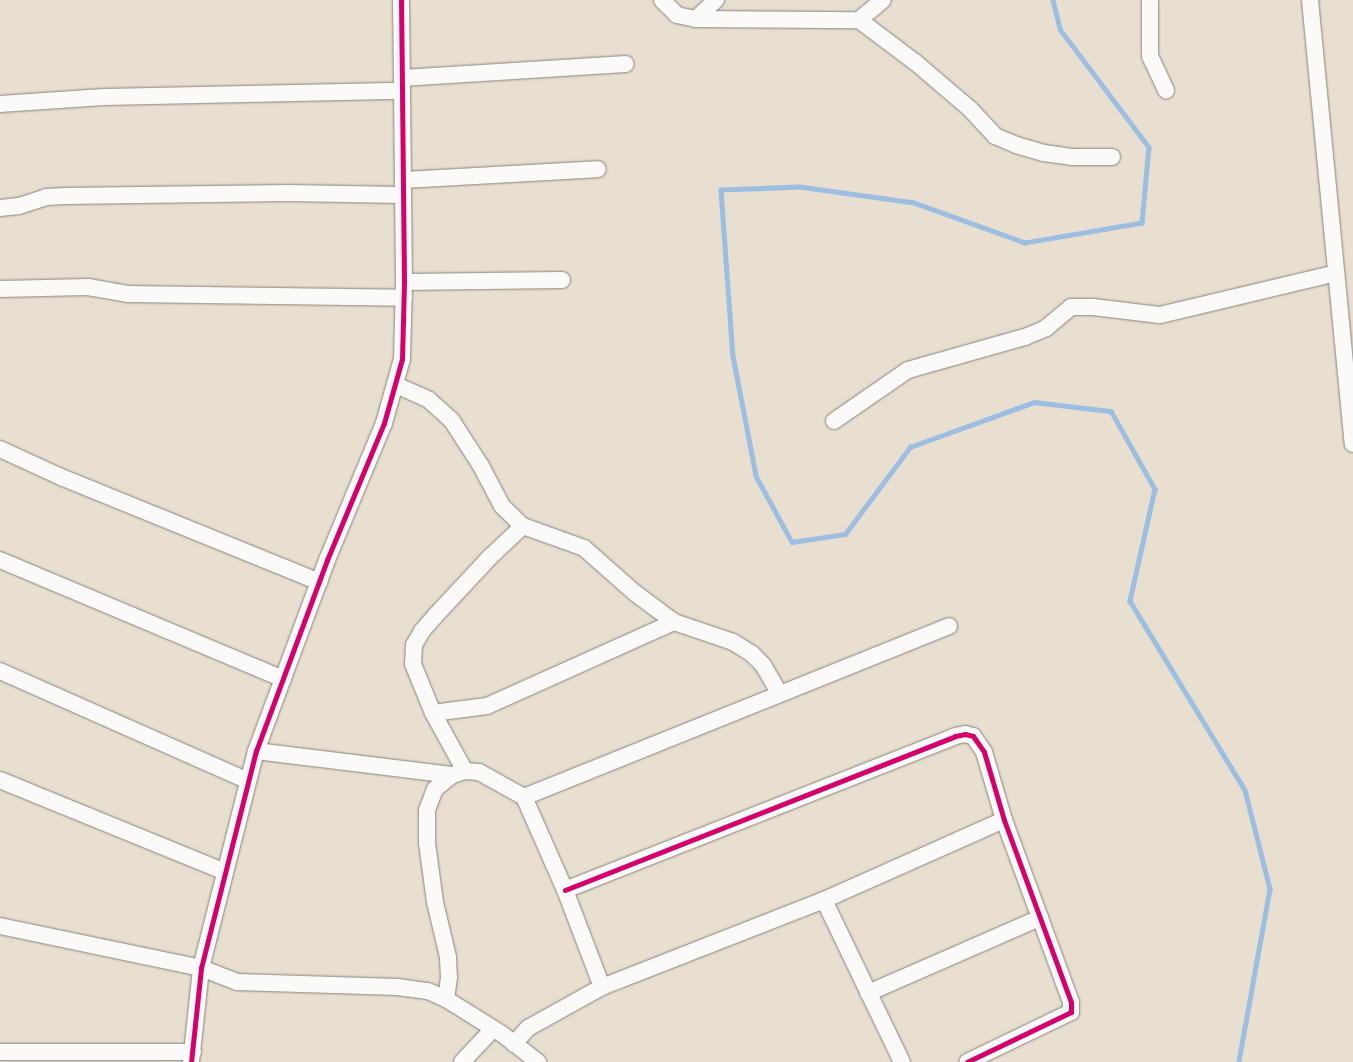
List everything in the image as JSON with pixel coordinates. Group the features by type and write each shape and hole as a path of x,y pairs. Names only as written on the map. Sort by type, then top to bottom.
{"street":[{"path":"0,1052 192,1057 202,968 256,751 319,582 384,423 402,359 404,290 401,0"},
{"path":"662,0 676,14 696,19 859,20 915,62 970,109 995,136 1016,146 1044,153 1072,157 1112,157"},
{"path":"696,19 716,0"},
{"path":"859,20 883,0"},
{"path":"1150,0 1150,56 1166,91"},
{"path":"1310,0 1353,444"},
{"path":"0,104 104,97 402,84 626,64"},
{"path":"0,208 19,206 46,197 288,193 403,188 598,169"},
{"path":"834,421 908,370 1025,337 1046,328 1070,308 1093,307 1160,314 1336,273"},
{"path":"0,289 88,287 127,294 404,290 562,280"},
{"path":"396,385 429,400 452,421 481,466 502,506 523,526 584,548 635,593 674,622 733,642 752,654 764,665 779,694"},
{"path":"0,450 61,477 319,582"},
{"path":"459,773 413,664 414,645 422,631 435,616 490,557 523,526"},
{"path":"0,560 283,679"},
{"path":"433,713 487,706 674,622"},
{"path":"524,797 949,626"},
{"path":"0,671 248,781"},
{"path":"565,890 965,734 973,736 984,752 1004,820 1071,1002 1071,1012 967,1062"},
{"path":"256,751 459,773 479,772 524,797 565,890 602,987"},
{"path":"446,999 449,978 448,957 435,902 428,851 427,810 435,789 459,773"},
{"path":"0,780 225,872"},
{"path":"514,1044 528,1028 602,987 824,900 1004,820"},
{"path":"824,900 902,1062"},
{"path":"868,993 1040,918"},
{"path":"0,926 202,968 238,982 398,986 428,991 446,999 493,1029 538,1062"},
{"path":"462,1062 493,1029"}],"waterway":[{"path":"1053,0 1060,29 1149,147 1142,223 1025,243 914,203 800,187 721,190 733,356 756,476 792,542 845,534 910,447 1034,402 1111,411 1155,489 1130,601 1245,790 1270,889 1239,1062"}],"cycle path":[{"path":"191,1062 201,968 256,751 327,560 384,423 402,359 404,282 401,0"},
{"path":"565,890 955,736 965,734 973,736 984,752 1004,820 1071,1002 1071,1012 967,1062"}]}
